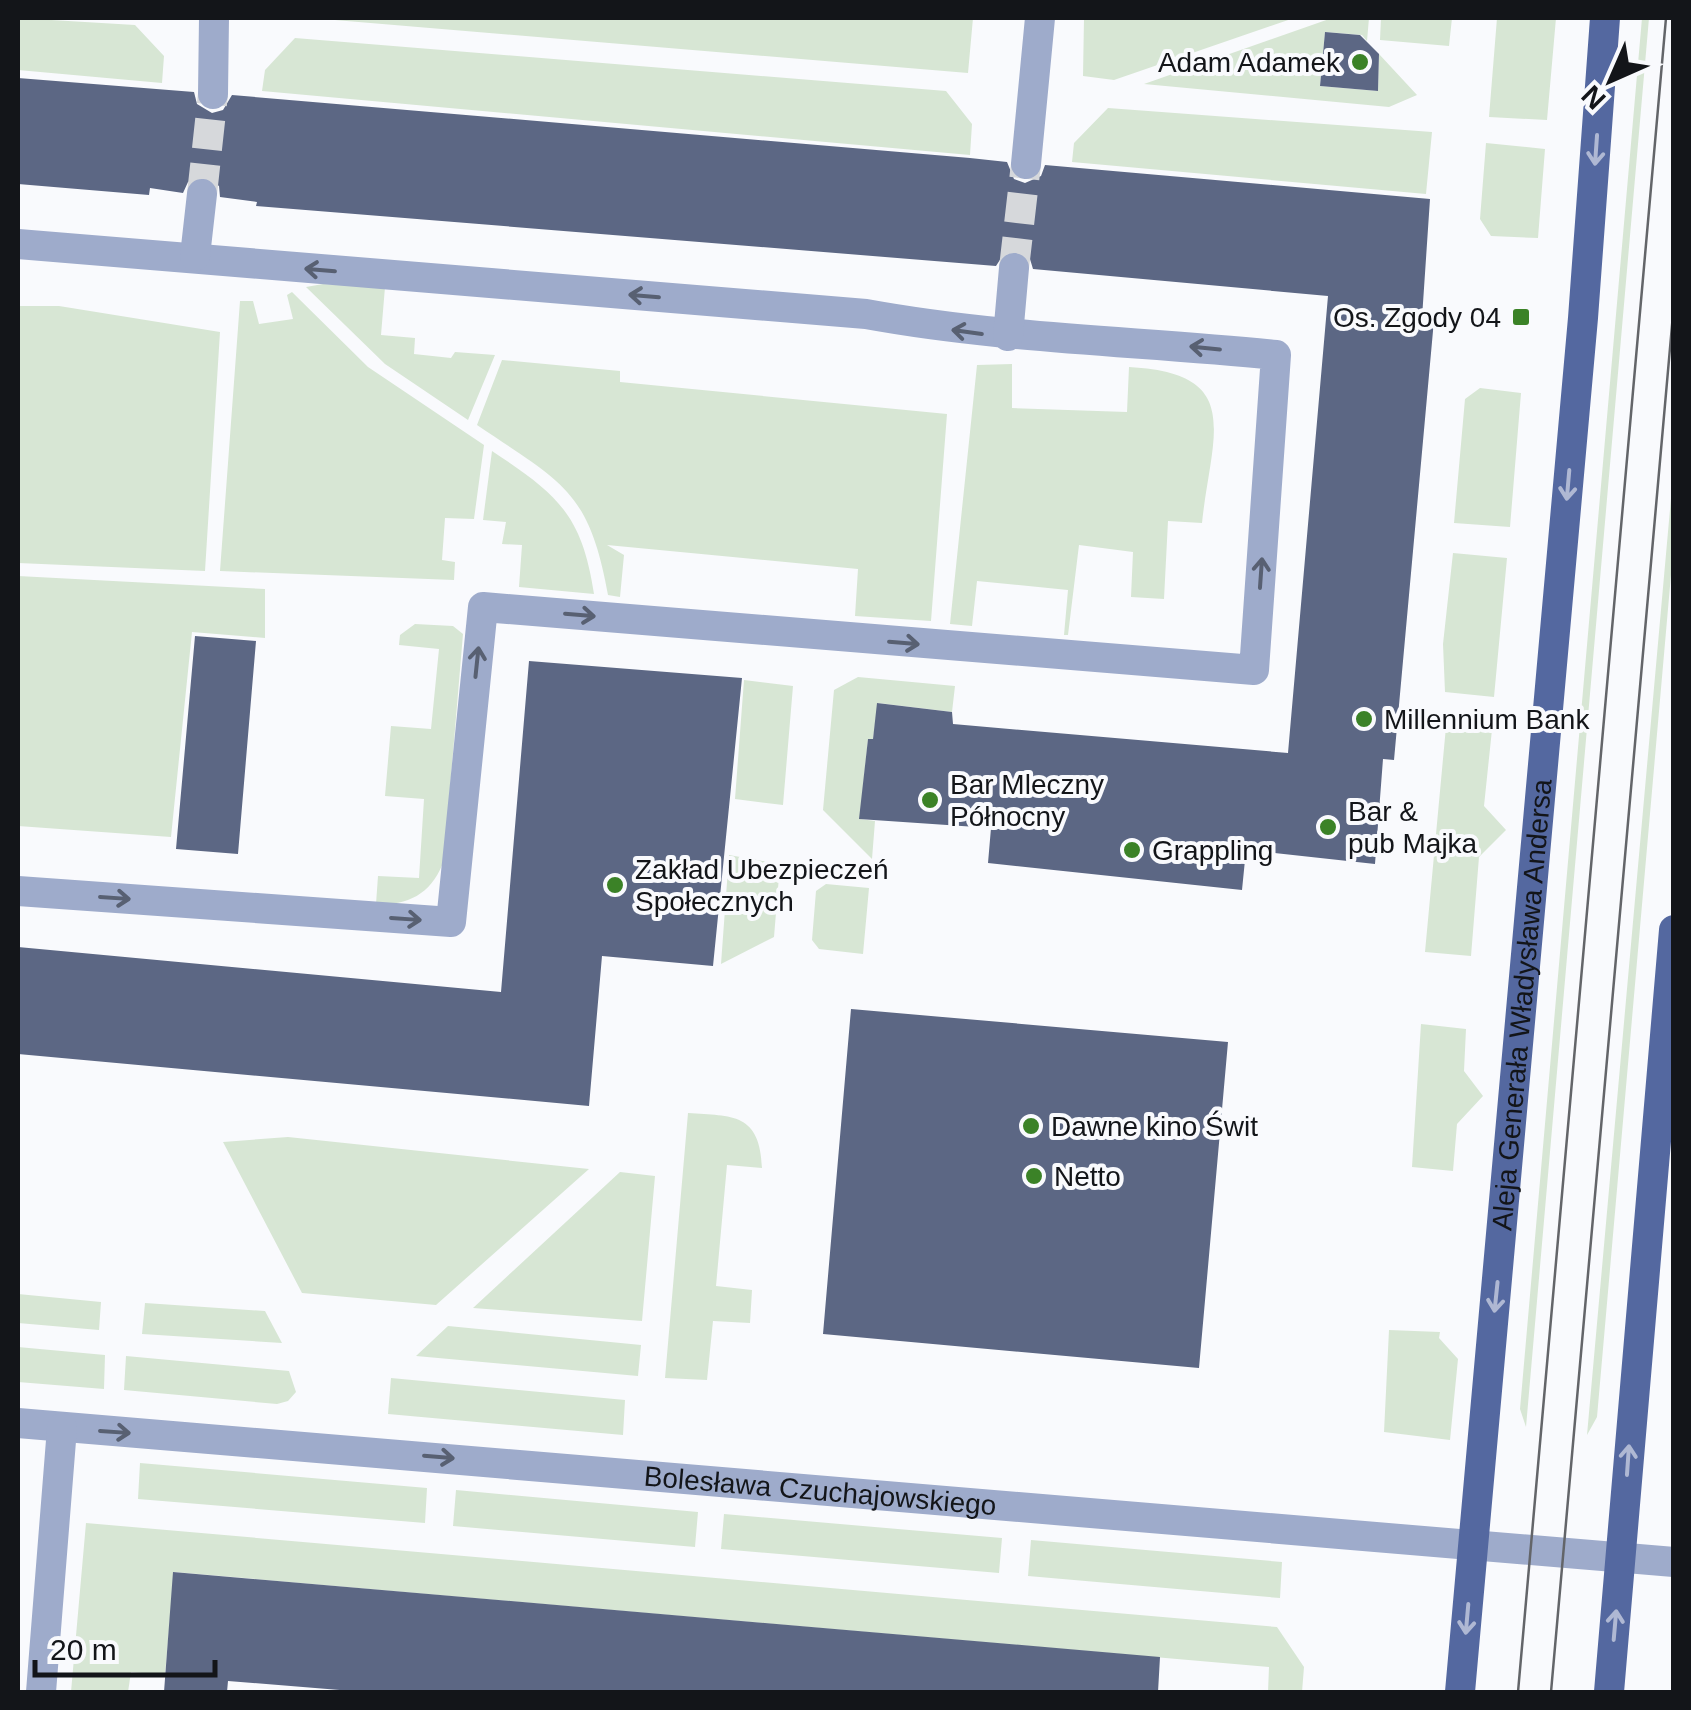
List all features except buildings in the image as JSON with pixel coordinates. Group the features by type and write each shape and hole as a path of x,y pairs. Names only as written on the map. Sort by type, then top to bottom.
{"main road":[{"name":"Aleja Generała Władysława Andersa","path":"1460,1692 1606,18"},
{"path":"1609,1692 1674,930"}],"street":[{"path":"213,94 214,18"},
{"path":"1026,164 1040,18"},
{"path":"195,256 202,194"},
{"path":"18,244 866,314 1008,336 1100,344 1134,341 1276,355 1254,670 483,608 451,922 18,892"},
{"path":"1008,336 1014,268"},
{"name":"Bolesława Czuchajowskiego","path":"18,1424 1674,1562"},
{"path":"41,1692 62,1428"}],"green space":[{"path":"18,18 135,25 164,56 162,83 18,70"},
{"path":"311,18 973,18 968,73"},
{"path":"1084,18 1294,18 1114,80 1083,76"},
{"path":"1332,18 1369,18 1367,41 1362,35 1325,32 1320,86 1378,91 1379,54 1417,95 1389,107 1144,84"},
{"path":"1381,18 1452,18 1449,46 1380,40"},
{"path":"1497,18 1556,18 1547,120 1489,117"},
{"path":"1642,18 1649,18 1526,1427 1520,1409"},
{"path":"295,38 946,91 972,124 970,155 262,91 265,70"},
{"path":"1108,108 1432,132 1426,194 1072,162 1074,143"},
{"path":"1486,143 1545,149 1538,238 1491,236 1480,219"},
{"path":"306,287 385,287 381,335 415,338 414,354 451,358 455,352 495,355 468,420 385,364"},
{"path":"292,292 368,367 484,445 474,519 445,518 442,560 455,562 454,580 220,571 240,301 253,301 259,324 293,319 287,295"},
{"path":"18,306 59,306 220,332 205,571 18,563"},
{"path":"502,360 620,371 620,382 947,414 931,621 855,616 858,569 607,545 624,555 620,597 608,595 591,532 567,492 477,425"},
{"path":"1012,364 1012,408 1127,412 1129,367 1166,372 1191,382 1206,396 1213,414 1214,437 1202,523 1168,521 1164,599 1131,597 1133,552 1079,545 1068,635 1064,635 1068,590 977,581 972,626 950,624 977,365"},
{"path":"1480,388 1521,393 1510,527 1454,523 1465,399"},
{"path":"492,451 534,480 563,509 582,544 594,594 519,587 522,545 502,544 506,522 483,520"},
{"path":"1673,476 1673,552 1597,1417 1587,1435"},
{"path":"1453,553 1507,558 1494,697 1445,692 1443,644"},
{"path":"18,576 265,589 265,638 192,632 171,837 18,826"},
{"path":"415,624 453,626 463,634 444,860 434,881 419,895 376,904 378,876 419,878 424,799 385,796 391,726 431,729 439,649 399,645 400,635"},
{"path":"858,677 955,686 952,712 878,703 873,739 868,739 860,819 875,821 872,859 823,810 834,690"},
{"path":"744,680 793,686 783,805 735,799"},
{"path":"1447,716 1493,720 1484,806 1506,830 1479,857 1471,956 1425,952"},
{"path":"729,855 780,864 774,937 721,964"},
{"path":"826,884 869,888 863,954 819,949 812,940 816,891"},
{"path":"1421,1024 1466,1029 1464,1071 1483,1096 1457,1124 1453,1171 1412,1167"},
{"path":"688,1113 731,1117 750,1127 760,1150 762,1168 727,1165 716,1286 752,1290 750,1323 713,1321 707,1380 665,1378"},
{"path":"288,1137 589,1169 436,1305 302,1293 223,1142"},
{"path":"620,1172 655,1176 642,1321 473,1308"},
{"path":"18,1294 101,1302 99,1330 18,1323"},
{"path":"145,1303 265,1311 282,1343 142,1334"},
{"path":"448,1326 641,1345 638,1376 416,1356"},
{"path":"1389,1330 1440,1332 1439,1338 1458,1359 1450,1440 1384,1432"},
{"path":"18,1347 105,1355 104,1389 18,1382"},
{"path":"126,1356 289,1371 296,1392 288,1401 277,1404 124,1390"},
{"path":"391,1378 625,1400 623,1435 388,1414"},
{"path":"140,1463 427,1488 425,1523 138,1499"},
{"path":"456,1490 698,1512 695,1547 453,1526"},
{"path":"724,1514 1002,1538 999,1573 721,1549"},
{"path":"86,1523 1277,1627 1304,1667 1302,1692 1268,1692 1269,1667 174,1572 165,1675 131,1672 128,1692 71,1692"},
{"path":"1031,1540 1282,1562 1280,1598 1028,1576"}],"tunnel":[{"path":"202,194 213,94"},
{"path":"1014,268 1026,164"}],"tram line":[{"path":"1518,1692 1666,18"},
{"path":"1551,1692 1674,303"}],"place":[{"name":"Adam Adamek","path":"1360,62"},
{"name":"Os. Zgody 04","path":"1521,317"},
{"name":"Millennium Bank","path":"1364,719"},
{"name":"Bar Mleczny Północny","path":"930,800"},
{"name":"Bar & pub Majka","path":"1328,827"},
{"name":"Grappling","path":"1132,850"},
{"name":"Zakład Ubezpieczeń Społecznych","path":"615,885"},
{"name":"Dawne kino Świt","path":"1031,1126"},
{"name":"Netto","path":"1034,1176"}]}
